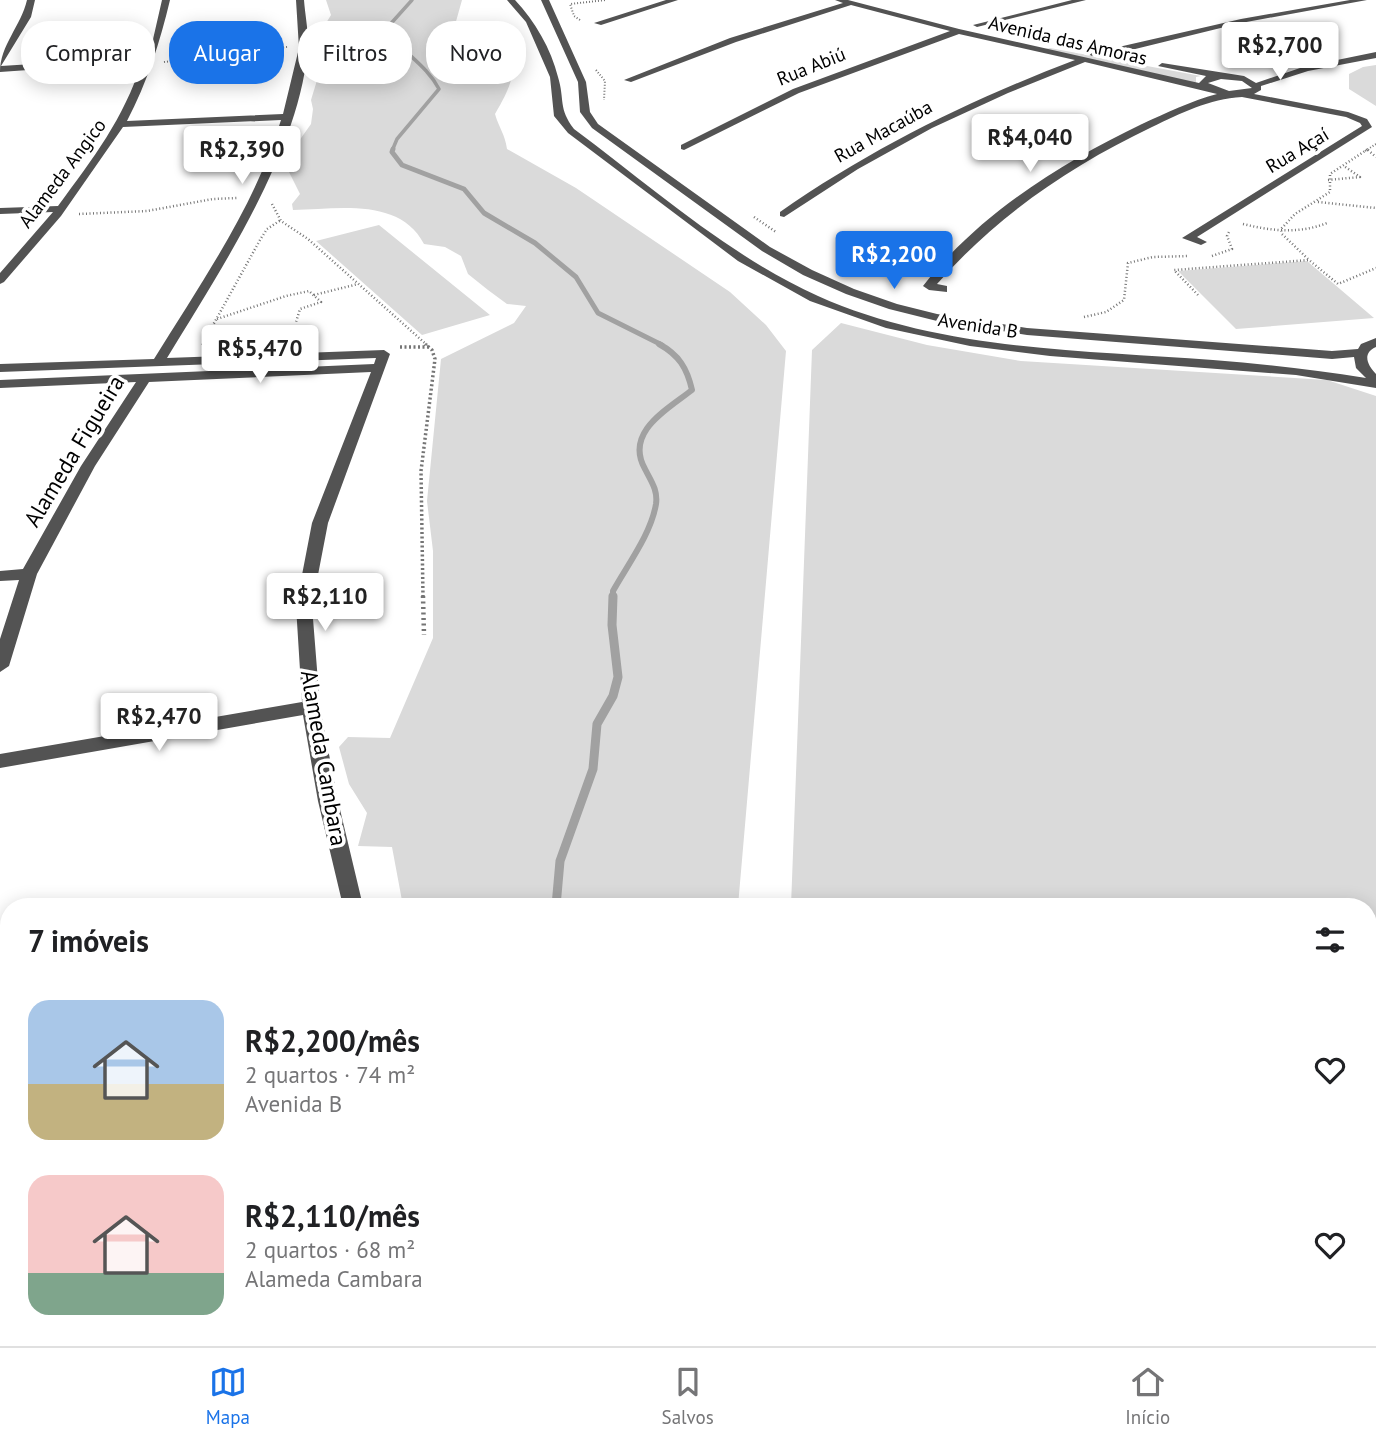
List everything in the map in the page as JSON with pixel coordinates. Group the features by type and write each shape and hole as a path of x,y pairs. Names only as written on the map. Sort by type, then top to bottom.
{"street":[{"path":"0,66 27,17 31,0"},
{"name":"Alameda Angico","path":"155,48 166,0"},
{"path":"300,0 301,21"},
{"name":"Avenida B","path":"512,0 530,21 554,77 559,116 571,131 742,259 770,277 825,305 892,327 978,344 1316,372 1376,382"},
{"path":"551,0 551,17"},
{"path":"598,23 674,0"},
{"name":"Avenida das Amoras","path":"839,0 958,31 1088,57"},
{"name":"Avenida das Amoras","path":"873,0 1044,41 1088,57 1211,91"},
{"path":"977,25 1082,0"},
{"path":"1088,57 1121,55 1213,27 1363,0"},
{"name":"Avenida B","path":"534,1 551,17 579,73 585,112 595,126 766,249 794,267 847,292 921,314 1004,330 1308,354 1362,352"},
{"path":"628,80 733,40 851,3"},
{"name":"Rua Abiú","path":"684,147 796,91 958,31"},
{"path":"1028,47 1044,41"},
{"name":"Avenida das Amoras","path":"1121,55 1145,63"},
{"path":"943,289 929,286 946,265 992,223 1042,184 1140,129 1211,91 1237,94 1284,76 1376,55"},
{"name":"Rua Macaúba","path":"784,214 837,177 911,134 967,106 1088,57"},
{"path":"0,66 21,65"},
{"name":"Avenida das Amoras","path":"1157,65 1237,77"},
{"path":"159,361 245,219 275,154 298,68"},
{"path":"1211,91 1203,83 1205,80 1221,76"},
{"path":"1237,77 1284,76"},
{"name":"Rua Açaí","path":"1237,77 1294,102"},
{"name":"Alameda Angico","path":"0,279 59,212 112,139 135,97 139,84"},
{"name":"Rua Açaí","path":"1201,242 1188,238 1367,128 1368,124 1358,118 1294,102 1237,94"},
{"path":"121,124 287,117"},
{"path":"0,211 59,212"},
{"path":"1376,342 1362,352 1360,362 1362,368 1376,382"},
{"path":"0,368 384,354 379,368 0,384"},
{"path":"212,374 267,367 273,365 277,357"},
{"path":"33,382 60,367 107,362"},
{"name":"Alameda Cambara","path":"351,898 328,801 311,707 304,606 318,535 348,444 379,368"},
{"name":"Alameda Figueira","path":"0,666 29,574 88,466 145,378"},
{"path":"0,576 29,574"},
{"path":"0,761 311,707"}],"path":[{"path":"576,25 582,20 573,16 570,4 606,0"},
{"path":"155,61 196,60 246,51 298,46"},
{"path":"595,69 605,81 605,107"},
{"path":"1281,229 1295,214 1330,192 1330,174 1376,144"},
{"path":"1368,150 1369,154 1376,157"},
{"path":"1328,180 1360,177 1344,166"},
{"path":"59,212 137,212 213,199 254,197"},
{"path":"272,198 272,207 281,220 308,239 429,347 435,359 421,471 424,635"},
{"path":"1318,202 1376,208"},
{"path":"746,213 778,234"},
{"path":"1074,318 1104,314 1123,301 1127,295 1125,272 1128,263 1153,257 1221,254 1231,248 1227,233 1251,219"},
{"path":"206,352 201,350 201,345 260,240 272,224 281,220"},
{"path":"1242,224 1281,229 1309,228 1327,223"},
{"path":"1281,229 1282,234 1338,284 1376,268"},
{"path":"1198,295 1174,270 1309,260"},
{"path":"314,295 358,284"},
{"path":"216,319 242,314 272,300 306,291 321,302 300,309 296,322"},
{"path":"387,348 429,347"}],"shaded area":[{"path":"326,0 462,0 456,21 426,21 426,84 509,84 495,114 507,149 576,188 730,292 766,325 786,351 739,898 402,898 392,847 358,846 367,813 349,784 339,747 348,737 390,738 433,638 433,551 427,501 441,359 514,323 526,306 507,304 468,274 461,256 445,247 424,244 413,229 384,212 347,208 293,210 292,204 300,194 289,172 296,158 294,148 311,124 311,100 316,84 412,84 412,21 327,21 331,15"},
{"path":"1045,49 1201,76 1196,77 1196,83"},
{"path":"1376,65 1376,106 1349,89 1349,74 1363,67"},
{"path":"379,225 490,315 422,335 316,241"},
{"path":"1307,261 1374,318 1236,329 1178,271"},
{"path":"841,323 927,345 1021,361 1327,380 1376,396 1376,898 791,898 812,350"}],"waterway":[{"path":"392,151 397,139 439,89 427,72 386,29 412,0"},
{"path":"393,149 392,152 402,165 464,189 484,213 535,243 576,277 598,313 662,345"},
{"path":"613,596 613,591 644,538 656,504 655,490 640,456 644,433 661,414 692,390 681,363 659,344"},
{"path":"557,898 560,861 593,769 597,724 613,696 618,677 612,625 613,596"}]}
